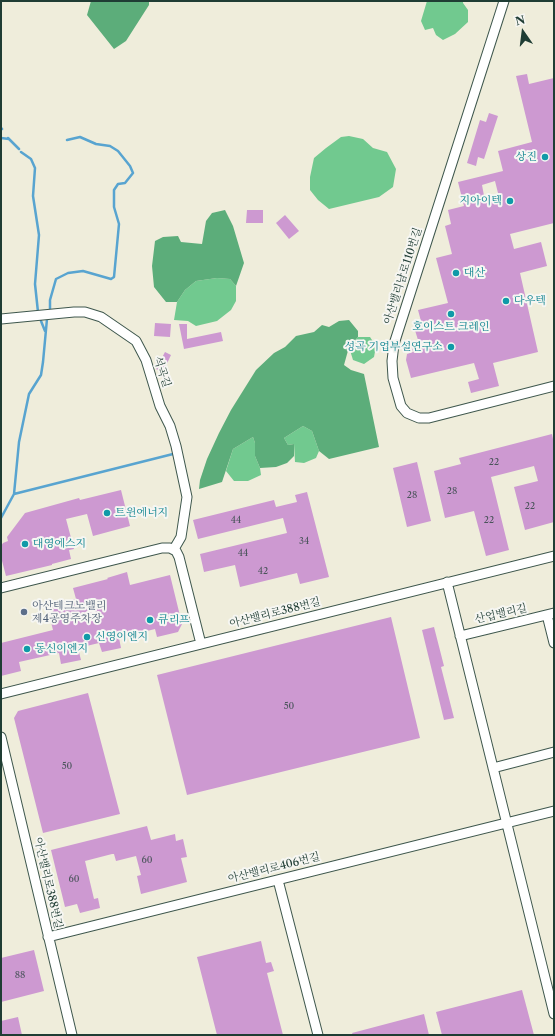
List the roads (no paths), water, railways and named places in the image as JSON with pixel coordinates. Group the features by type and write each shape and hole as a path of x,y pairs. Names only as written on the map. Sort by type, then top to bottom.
{"street":[{"name":"아산밸리남로110번길","path":"504,1 394,344 392,361 393,378 401,406 407,413 419,418 429,418 554,386"},
{"name":"석곡길","path":"1,319 85,312 100,317 136,340 146,360 160,406 170,426 187,497 181,537 174,549"},
{"path":"1,588 162,548 174,549 179,557 201,644"},
{"name":"아산밸리로388번길","path":"1,694 554,556"},
{"path":"447,582 554,1014"},
{"name":"산업밸리길","path":"460,636 551,614 554,643"},
{"name":"아산밸리로388번길","path":"1,736 72,1035"},
{"path":"493,768 554,752"},
{"name":"아산밸리로406번길","path":"48,937 554,811"},
{"path":"278,880 318,1035"}],"waterway":[{"path":"50,309 50,300 56,279 68,273 83,271 111,279 114,277 119,224 114,207 114,190 118,184 125,183 133,173 130,166 118,151 110,146 96,144 80,137 67,140"},
{"path":"1,138 9,139"},
{"path":"8,138 19,149"},
{"path":"21,152 31,159 35,168 33,196 39,235 35,284 38,312"},
{"path":"1,518 14,494 19,442 29,394 41,375 47,319"},
{"path":"41,321 45,331"},
{"path":"14,494 173,454"}],"place":[{"name":"상진","path":"545,157"},
{"name":"지아이텍","path":"510,201"},
{"name":"대산","path":"456,273"},
{"name":"다우텍","path":"506,301"},
{"name":"호이스트 크레인","path":"451,314"},
{"name":"성곡 기업부설연구소","path":"451,347"},
{"name":"트윈에너지","path":"107,513"},
{"name":"대영에스지","path":"25,544"},
{"name":"아산테크노밸리 제4공영주차장","path":"24,612"},
{"name":"큐리프","path":"150,620"},
{"name":"신영이엔지","path":"87,637"},
{"name":"동신이엔지","path":"27,649"}]}
